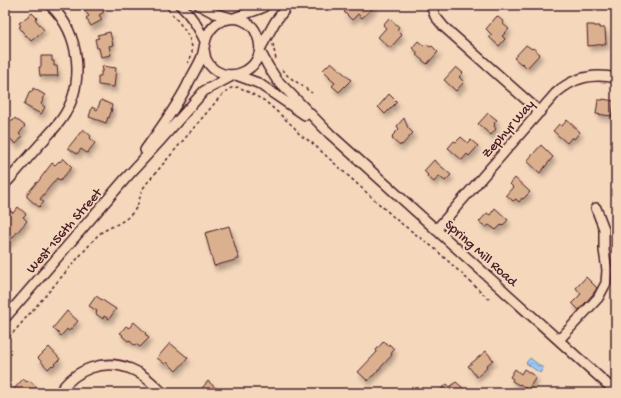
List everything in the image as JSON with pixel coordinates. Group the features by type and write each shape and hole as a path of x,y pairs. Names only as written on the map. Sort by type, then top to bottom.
{"street":[{"path":"5,184 62,119 72,97 76,82 77,68 74,44 70,31 58,12 50,5"},
{"path":"180,5 189,13 197,25 204,45 206,59 211,66 219,72 227,75 235,75 245,72 252,67 275,22 288,5"},
{"path":"199,5 214,13 233,19 242,20 250,25 260,40 260,50"},
{"path":"204,45 208,32 214,25 223,20 233,19 266,5"},
{"path":"431,5 436,16 444,27 540,112"},
{"name":"West 156th Street","path":"126,178 174,110 200,59 204,45"},
{"name":"Spring Mill Road","path":"260,50 277,80 330,134 616,392"},
{"name":"West 156th Street","path":"5,318 126,178 204,91 235,75"},
{"name":"Spring Mill Road","path":"235,75 258,83 292,105 330,134"},
{"name":"Zephyr Way","path":"436,230 556,93 563,87 573,81 596,75 616,78"},
{"path":"559,340 598,298 606,283 607,270 604,250 604,228 596,208"},
{"path":"59,393 66,383 82,371 103,365 113,365 131,369 146,378 163,393"}],"path":[{"path":"164,5 188,35 192,45 192,53 186,68"},
{"path":"228,5 243,5"},
{"path":"273,44 276,61"},
{"path":"281,69 288,76 312,93"},
{"path":"5,342 98,234 103,230 125,220 131,214 136,208 142,190 147,183 220,97 231,88 239,87 265,100 294,127 300,135 311,142 398,221 434,248 491,301"}],"water":[{"path":"530,358 543,368 540,373 526,363"}],"building":[{"path":"84,5 100,5 104,12 99,15 102,20 91,26 86,18 89,16 84,10 86,9"},
{"path":"352,5 376,5 362,18 358,14 352,20 344,12"},
{"path":"32,13 37,18 35,19 44,30 31,41 19,27 21,26 19,23"},
{"path":"497,16 509,29 502,36 505,39 499,46 489,37 492,35 486,29"},
{"path":"389,18 399,27 397,30 402,35 390,48 378,37 386,28 383,25"},
{"path":"587,25 605,28 606,44 588,46"},
{"path":"110,32 113,45 109,46 111,55 101,57 95,39 99,38 97,35"},
{"path":"418,41 424,46 426,44 430,47 432,46 438,52 427,64 416,55 418,53 412,48"},
{"path":"526,45 532,49 533,48 540,54 527,68 514,58"},
{"path":"41,56 52,56 54,66 57,66 58,76 40,76 39,67 41,67"},
{"path":"331,62 351,80 339,92 332,86 335,83 323,70"},
{"path":"102,66 116,68 114,87 98,85 98,76 101,76 101,71 103,71"},
{"path":"456,67 463,73 459,77 464,82 456,91 444,80"},
{"path":"33,88 45,95 41,104 45,107 41,114 24,105 30,91 32,92"},
{"path":"389,94 397,102 385,114 378,107"},
{"path":"603,99 614,101 612,116 596,114 598,100"},
{"path":"101,100 112,105 109,118 108,117 106,123 89,117 92,107 97,110"},
{"path":"488,113 497,120 494,123 496,129 491,135 478,124"},
{"path":"15,118 25,126 19,134 22,137 16,144 5,134 5,126"},
{"path":"404,118 408,128 413,133 400,146 392,139 392,136 399,129 397,126"},
{"path":"567,120 580,132 574,139 572,137 567,143 553,131 559,124 562,126"},
{"path":"83,129 91,136 90,138 95,143 87,153 81,149 77,154 68,148"},
{"path":"461,137 468,143 471,140 478,146 469,156 467,154 462,160 448,148 454,141 456,142"},
{"path":"541,145 553,157 540,173 527,161"},
{"path":"63,158 72,167 60,181 57,178 40,199 44,202 39,207 27,197 27,194 52,163 55,165"},
{"path":"434,160 451,175 445,181 439,176 434,182 424,171"},
{"path":"515,178 530,192 519,202 516,199 513,201 506,195 513,187 510,184"},
{"path":"18,207 26,214 23,217 27,221 5,246 5,217 11,211 13,213"},
{"path":"495,208 508,220 496,230 489,225 486,227 479,222 487,213 490,215"},
{"path":"229,226 239,259 214,266 205,233"},
{"path":"586,277 597,288 579,310 572,303 581,294 576,288"},
{"path":"96,296 116,309 109,319 104,316 103,319 96,314 97,311 89,306"},
{"path":"67,311 78,321 69,331 67,329 61,336 53,328"},
{"path":"134,322 146,333 145,334 149,338 140,347 136,344 134,345 129,340 128,341 120,333 126,326 129,328"},
{"path":"384,341 388,346 389,344 394,349 391,354 392,355 368,381 358,372 377,352 376,350"},
{"path":"170,343 188,358 176,371 167,362 165,364 157,358"},
{"path":"49,347 60,359 48,369 38,358"},
{"path":"486,351 493,360 477,377 468,366"},
{"path":"515,369 521,374 524,369 536,377 528,390 520,384 519,385 512,381 513,379 510,377"},
{"path":"23,379 27,382 29,380 37,387 32,393 17,393 13,390"},
{"path":"208,381 221,393 198,393"},
{"path":"456,382 463,388 458,393 437,393 447,384 450,387"}]}
